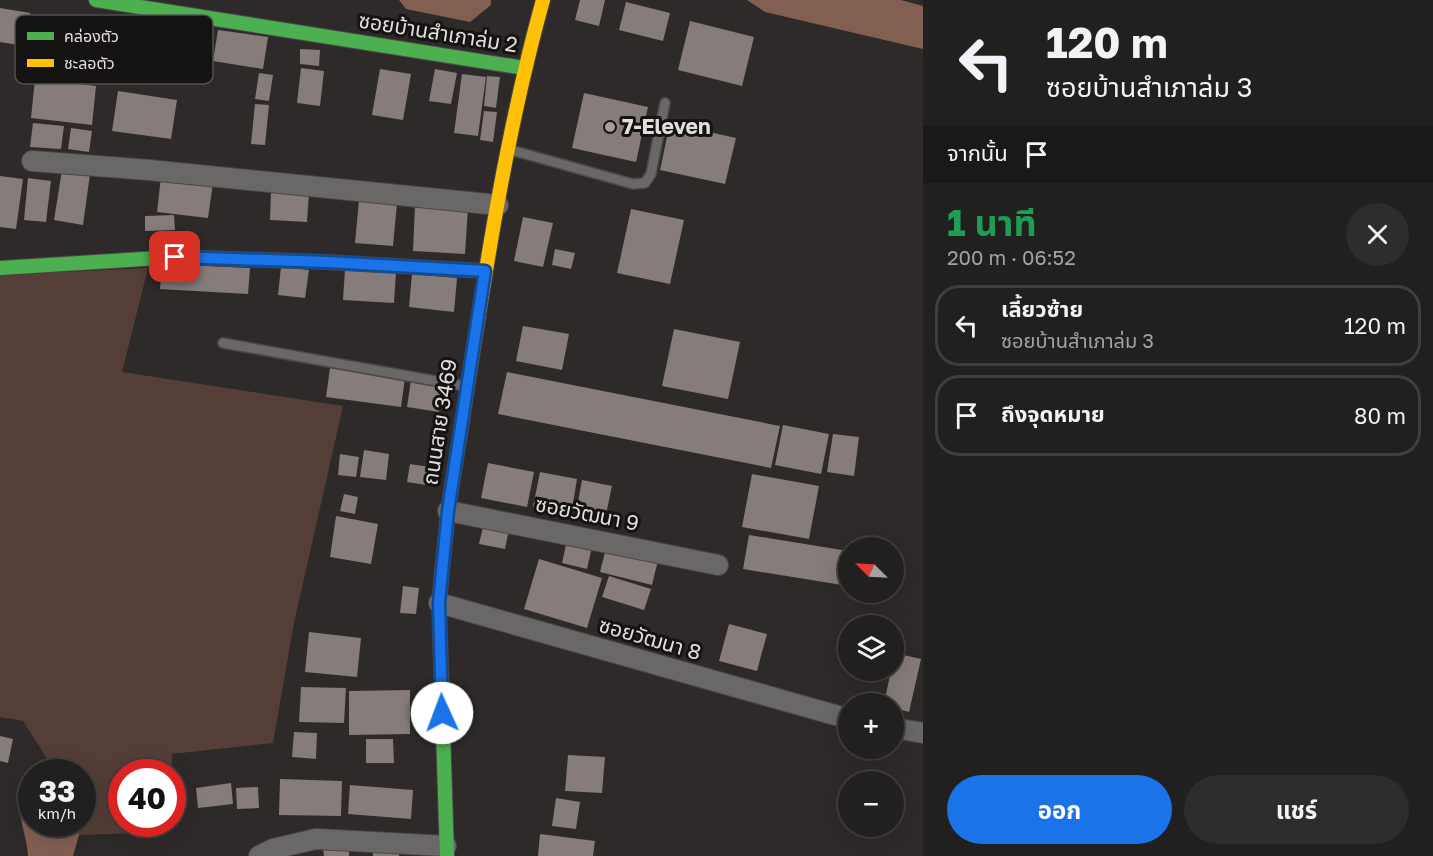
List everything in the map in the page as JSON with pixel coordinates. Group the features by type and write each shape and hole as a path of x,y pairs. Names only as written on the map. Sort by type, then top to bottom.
{"street":[{"name":"ซอยบ้านสำเภาล่ม 2","path":"96,0 191,15"},
{"name":"ถนนสาย 3469","path":"447,851 439,603 448,511 485,271 525,68 543,0"},
{"name":"ซอยบ้านสำเภาล่ม 2","path":"213,19 525,68"},
{"path":"32,161 161,171 498,205"},
{"path":"0,268 175,257 327,262 485,271"},
{"name":"ซอยวัฒนา 9","path":"448,511 718,565"},
{"name":"ซอยวัฒนา 8","path":"439,603 838,717"},
{"path":"904,730 923,734"},
{"path":"259,856 273,849 316,839 447,851"}],"lane":[{"path":"509,149 633,184 645,183 651,174 665,103"},
{"path":"223,343 466,386"}],"shaded area":[{"path":"399,0 491,0 491,5 470,22 406,9"},
{"path":"747,0 901,0 923,6 923,49 765,12"},
{"path":"148,268 122,372 343,406 294,623 273,743 172,754 172,759 108,759 108,834 96,834 96,759 47,759 23,721 0,717 0,275"},
{"path":"25,837 78,837 73,856 28,856"}],"building":[{"path":"580,0 605,0 599,26 575,20"},
{"path":"626,2 670,13 663,41 619,30"},
{"path":"0,8 30,13 30,15 15,15 15,44 0,42"},
{"path":"690,21 754,37 742,86 678,70"},
{"path":"218,30 268,37 263,69 213,61"},
{"path":"300,49 320,50 319,66 300,64"},
{"path":"301,68 324,71 320,106 297,103"},
{"path":"380,69 411,74 403,120 372,115"},
{"path":"435,69 457,73 451,104 429,101"},
{"path":"259,73 273,75 269,101 255,99"},
{"path":"462,74 486,77 478,136 454,133"},
{"path":"487,76 500,77 496,108 484,106"},
{"path":"34,84 96,86 92,125 31,118"},
{"path":"118,91 177,100 171,139 112,131"},
{"name":"7-Eleven","path":"584,93 648,107 636,162 572,148"},
{"path":"255,104 269,105 265,145 251,144"},
{"path":"484,111 497,112 493,142 480,140"},
{"path":"33,123 64,126 61,149 30,147"},
{"path":"670,123 736,138 725,184 660,170"},
{"path":"71,128 92,131 89,152 68,149"},
{"path":"62,170 90,174 83,225 54,220"},
{"path":"0,176 23,179 16,229 0,227"},
{"path":"161,177 213,183 208,218 157,212"},
{"path":"28,178 51,181 46,222 24,220"},
{"path":"271,191 309,193 307,222 270,220"},
{"path":"359,200 397,203 393,246 355,243"},
{"path":"415,205 468,208 465,254 413,251"},
{"path":"631,209 684,220 670,284 617,273"},
{"path":"174,215 175,230 145,231 145,216"},
{"path":"523,217 553,223 543,267 514,261"},
{"path":"555,249 575,253 571,269 552,265"},
{"path":"162,264 250,268 248,294 160,289"},
{"path":"281,267 309,270 305,298 278,295"},
{"path":"345,269 396,272 394,303 343,300"},
{"path":"412,274 457,278 454,312 409,307"},
{"path":"523,326 569,334 562,370 516,361"},
{"path":"674,329 740,342 728,399 662,386"},
{"path":"330,368 405,378 401,407 326,397"},
{"path":"507,372 780,426 771,468 498,414"},
{"path":"411,380 443,384 439,412 407,407"},
{"path":"783,425 829,434 821,474 775,465"},
{"path":"833,434 859,437 854,476 827,472"},
{"path":"364,450 389,454 386,480 360,477"},
{"path":"340,454 359,457 356,477 338,475"},
{"path":"488,463 534,472 527,507 481,498"},
{"path":"410,464 430,467 426,485 407,482"},
{"path":"540,472 577,479 571,515 533,507"},
{"path":"752,474 819,486 809,539 742,527"},
{"path":"582,480 612,486 605,519 576,513"},
{"path":"344,494 358,497 355,514 340,511"},
{"path":"336,516 378,524 371,564 330,557"},
{"path":"485,518 510,524 505,549 479,544"},
{"path":"749,535 838,549 838,584 743,569"},
{"path":"568,536 593,542 587,569 562,563"},
{"path":"607,544 659,556 652,585 600,572"},
{"path":"539,559 602,578 587,628 524,609"},
{"path":"609,576 651,589 644,610 602,597"},
{"path":"403,586 419,588 416,614 400,613"},
{"path":"729,624 767,634 757,671 719,661"},
{"path":"309,632 361,638 357,677 305,672"},
{"path":"904,655 921,659 909,712 904,711 904,693 886,693 889,681 904,681"},
{"path":"301,687 346,688 344,723 299,722"},
{"path":"410,690 410,734 349,735 349,691"},
{"path":"294,732 317,733 316,759 292,757"},
{"path":"0,736 13,739 8,763 0,761"},
{"path":"366,739 393,739 394,763 366,763"},
{"path":"568,755 605,757 602,793 565,791"},
{"path":"280,779 342,781 341,816 279,815"},
{"path":"231,783 233,804 198,808 196,788"},
{"path":"350,785 413,790 411,819 348,814"},
{"path":"258,787 259,808 237,809 236,788"},
{"path":"556,798 580,802 576,829 552,826"},
{"path":"540,834 595,841 593,856 538,856"},
{"path":"373,844 400,844 399,856 373,856"},
{"path":"349,846 349,856 324,856 323,848"}],"traffic: fast":[{"path":"96,0 190,15"},
{"path":"213,19 524,68"},
{"path":"0,268 175,257 327,262 485,271"},
{"path":"447,856 439,603 448,511 459,441"}],"traffic: slow":[{"path":"459,441 505,164 543,0"}],"place":[{"name":"7-Eleven","path":"610,127"}],"route":[{"path":"175,257 327,262 485,271 448,511 439,603 442,713"}]}
